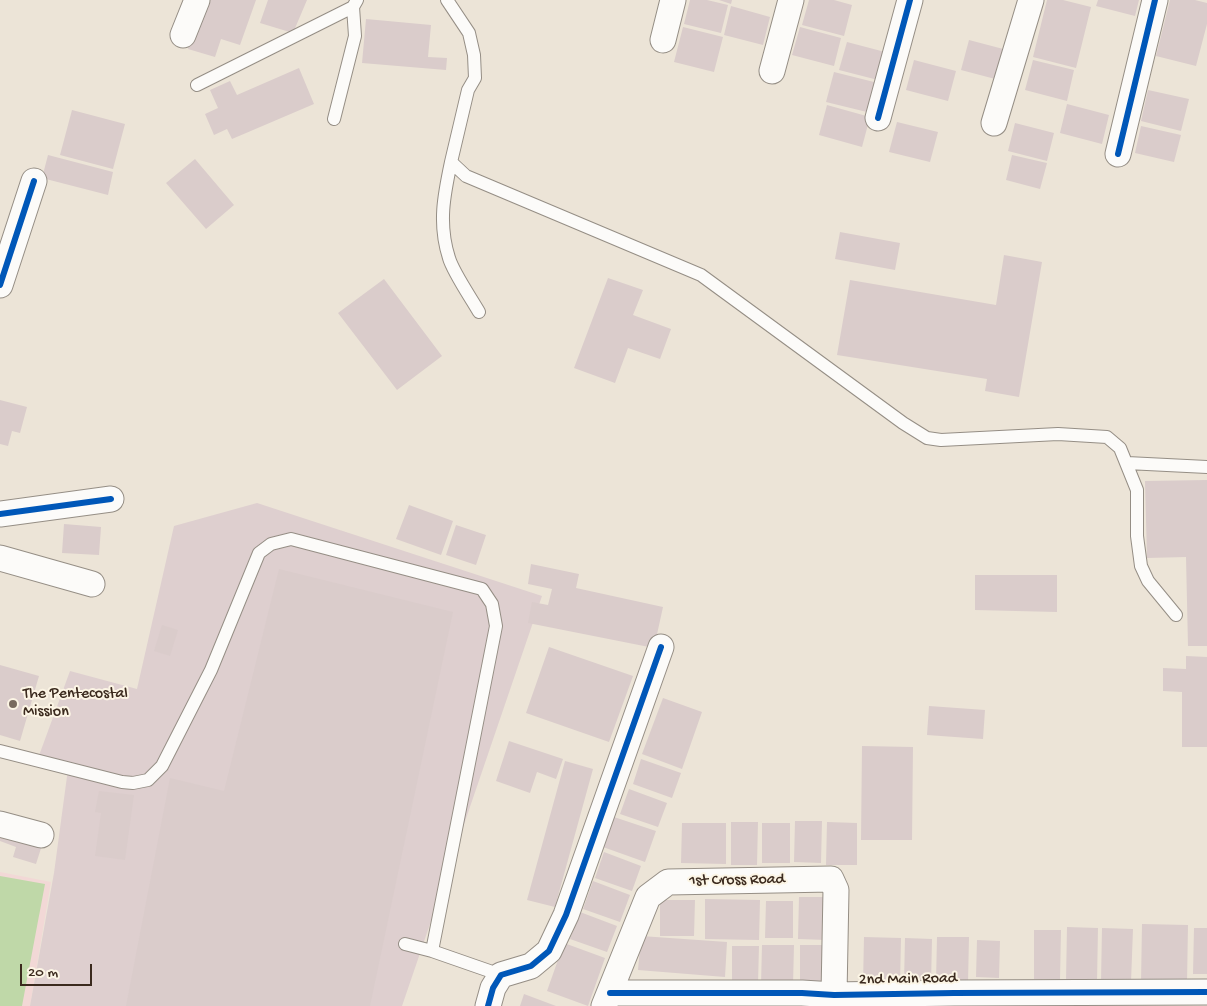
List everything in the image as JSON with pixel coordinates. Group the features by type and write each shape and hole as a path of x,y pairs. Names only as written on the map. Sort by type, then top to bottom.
{"street":[{"path":"183,35 197,0"},
{"path":"663,40 673,0"},
{"path":"772,71 791,0"},
{"path":"878,118 910,0"},
{"path":"994,123 1031,0"},
{"path":"1118,154 1155,0"},
{"path":"0,285 34,181"},
{"path":"0,514 112,499"},
{"path":"0,558 92,584"},
{"path":"488,1006 493,988 501,975 531,966 549,951 566,915 661,647"},
{"path":"0,824 41,835"},
{"name":"1st Cross Road","path":"607,1000 648,897 668,882 831,879 836,890 834,995"},
{"name":"2nd Main Road","path":"607,1000 802,999 834,995 954,999 1154,999 1207,992"}],"lane":[{"path":"447,0 469,33 474,55 474,78 468,90 442,206 444,237 449,259 479,312"},
{"path":"197,85 355,3 355,36 334,119"},
{"path":"451,162 466,176 476,181 702,275 927,438 940,440 1058,434 1107,437 1120,448 1137,490 1137,536 1141,566 1148,581 1176,615"},
{"path":"1127,463 1207,467"},
{"path":"0,752 122,782 133,783 148,780 162,766 211,670 259,553 271,544 291,539 482,590 492,604 496,626 432,951"},
{"path":"406,944 501,975"}],"shaded area":[{"path":"257,503 542,596 402,1006 30,1006 54,873 68,769 37,761 70,671 137,689 174,526"},
{"path":"0,872 51,882 30,1006 0,1006"}],"green space":[{"path":"0,876 45,884 22,1006 0,1006"}],"building":[{"path":"205,0 256,0 240,45 221,39 215,57 188,49"},
{"path":"268,0 307,0 293,33 260,23"},
{"path":"690,0 707,0 728,5 721,33 684,24"},
{"path":"719,0 732,0 731,4"},
{"path":"809,0 834,0 852,5 844,36 802,25"},
{"path":"1047,0 1063,0 1091,7 1076,68 1033,57"},
{"path":"1098,0 1139,0 1135,16 1096,6"},
{"path":"1170,0 1195,0 1207,3 1207,24 1196,66 1156,56"},
{"path":"731,6 770,17 763,45 724,35"},
{"path":"366,19 431,25 428,57 447,58 446,70 362,63"},
{"path":"683,27 723,37 714,72 674,62"},
{"path":"800,27 841,38 834,66 792,55"},
{"path":"969,40 1007,50 999,80 961,70"},
{"path":"847,42 885,52 878,80 839,70"},
{"path":"914,60 956,71 948,101 906,90"},
{"path":"1033,60 1074,70 1067,101 1025,90"},
{"path":"299,68 314,104 232,139 227,129 214,135 205,114 218,108 210,90 230,81 237,95"},
{"path":"834,72 878,83 871,113 826,102"},
{"path":"1148,90 1189,99 1181,131 1141,121"},
{"path":"1067,104 1109,115 1102,144 1060,133"},
{"path":"827,105 870,117 862,147 819,135"},
{"path":"72,110 125,124 113,169 60,155"},
{"path":"897,122 938,132 930,162 889,152"},
{"path":"1015,123 1054,133 1047,161 1008,151"},
{"path":"1141,126 1181,135 1174,162 1135,153"},
{"path":"48,155 113,172 108,195 42,178"},
{"path":"1012,155 1047,163 1040,189 1006,180"},
{"path":"195,159 234,205 206,229 166,183"},
{"path":"840,232 900,243 895,270 835,259"},
{"path":"1004,255 1042,262 1019,397 985,391 987,379 837,355 850,280 996,305"},
{"path":"608,278 643,290 633,315 671,329 660,359 628,348 615,383 574,368"},
{"path":"384,279 442,356 397,390 338,313"},
{"path":"0,400 27,407 20,433 12,431 8,446 0,444"},
{"path":"1207,480 1207,646 1188,646 1186,557 1147,558 1145,481"},
{"path":"409,505 453,521 441,555 396,539"},
{"path":"64,524 101,527 99,555 62,553"},
{"path":"456,525 486,535 476,565 446,555"},
{"path":"531,564 579,574 576,588 663,607 654,648 528,623 532,602 548,605 552,589 528,584"},
{"path":"279,569 453,612 370,1006 126,1006 170,778 224,791"},
{"path":"975,575 1057,575 1057,612 975,610"},
{"path":"162,625 178,630 170,656 154,651"},
{"path":"549,647 633,676 609,742 526,713"},
{"path":"1186,656 1207,657 1207,747 1182,747 1182,692 1163,691 1163,668 1186,669"},
{"name":"The Pentecostal Mission","path":"0,665 39,676 20,741 0,735"},
{"path":"663,698 702,712 682,769 642,754"},
{"path":"929,706 985,710 983,739 927,735"},
{"path":"509,741 563,759 556,779 537,772 530,793 496,781"},
{"path":"862,746 913,747 912,840 861,840"},
{"path":"641,759 681,773 672,798 633,784"},
{"path":"565,761 593,769 555,907 527,900"},
{"path":"629,789 667,803 658,827 620,814"},
{"path":"99,791 134,795 125,860 95,856 101,813 95,812"},
{"path":"614,817 656,831 645,862 603,847"},
{"path":"795,821 822,821 821,863 794,862"},
{"path":"731,822 758,822 757,865 731,865"},
{"path":"827,822 857,823 857,865 826,865"},
{"path":"682,823 726,823 726,864 681,863"},
{"path":"762,823 790,823 790,863 762,863"},
{"path":"0,836 43,842 36,864 13,857 16,847 0,841"},
{"path":"604,852 641,866 632,891 595,878"},
{"path":"593,881 630,895 620,922 583,909"},
{"path":"799,897 828,897 827,940 798,939"},
{"path":"705,899 760,900 759,940 705,939"},
{"path":"660,900 695,900 694,936 660,936"},
{"path":"766,901 793,901 793,938 765,938"},
{"path":"580,912 617,926 607,952 570,939"},
{"path":"1142,924 1188,925 1187,983 1141,983"},
{"path":"1067,927 1098,928 1097,982 1066,981"},
{"path":"1102,928 1133,929 1131,982 1101,982"},
{"path":"1194,928 1207,928 1207,974 1193,974"},
{"path":"1034,930 1061,930 1060,980 1034,979"},
{"path":"641,936 727,942 725,977 638,970"},
{"path":"864,937 901,938 900,985 863,984"},
{"path":"937,937 969,937 968,983 936,982"},
{"path":"905,938 932,939 931,984 904,983"},
{"path":"977,940 1000,941 999,978 976,977"},
{"path":"564,943 605,958 588,1006 547,991"},
{"path":"762,945 794,945 793,985 761,985"},
{"path":"800,945 828,945 827,986 800,986"},
{"path":"732,946 759,946 758,984 732,984"},
{"path":"524,994 556,1006 520,1006"}],"cycle path":[{"path":"878,118 910,0"},
{"path":"1118,154 1155,0"},
{"path":"0,285 34,181"},
{"path":"0,514 111,499"},
{"path":"488,1006 493,988 501,975 531,966 549,951 566,915 661,647"},
{"path":"610,993 802,993 834,995 1207,992"}],"place":[{"name":"The Pentecostal Mission","path":"13,704"}]}
